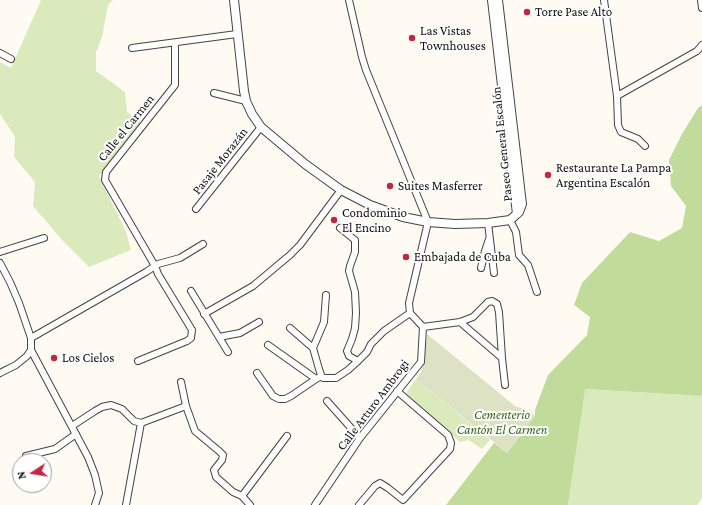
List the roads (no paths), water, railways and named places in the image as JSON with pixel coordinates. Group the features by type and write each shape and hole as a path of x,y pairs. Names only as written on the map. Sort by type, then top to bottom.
{"street":[{"path":"234,0 246,101 252,114 262,127 305,164 341,190 370,205 403,217 428,222 455,224 488,223 510,220 517,214"},
{"path":"349,0 366,70 428,222 409,303 410,314 423,327 460,322 473,317 488,302 492,301 497,304 499,312 505,385"},
{"name":"Paseo General Escalón","path":"492,0 517,214"},
{"name":"Paseo General Escalón","path":"498,0 522,200 521,207 517,214"},
{"path":"604,0 617,96 617,123 622,133 638,139 645,146"},
{"path":"701,0 702,8"},
{"path":"132,48 237,34"},
{"name":"Calle el Carmen","path":"138,361 187,341 191,338 192,330 158,274 155,266 105,180 106,172 175,85 175,43"},
{"path":"617,96 696,51 702,45"},
{"path":"0,53 11,59"},
{"path":"214,92 246,101"},
{"name":"Pasaje Morazán","path":"196,209 262,127"},
{"path":"204,314 253,286 290,255 300,245 341,190"},
{"path":"510,220 516,232 519,255 528,265 537,292"},
{"path":"488,223 494,273"},
{"path":"340,228 355,240 355,252 349,271 355,292 355,328 347,351 349,356 358,361"},
{"path":"481,268 490,237"},
{"path":"0,252 44,238"},
{"path":"31,338 158,264 180,258 203,244"},
{"path":"0,263 19,304 31,338 31,350 72,426 96,475 99,493 95,505"},
{"path":"191,291 228,352"},
{"path":"319,377 313,348 324,322 326,295"},
{"path":"268,344 319,377 336,378 358,361 367,352 371,344 384,331 410,314"},
{"path":"219,337 240,333 259,322"},
{"path":"460,322 502,358"},
{"name":"Calle Arturo Ambrogi","path":"315,505 360,438 421,362 423,327"},
{"path":"290,328 313,348"},
{"path":"0,373 16,365 27,356 31,350"},
{"path":"257,373 273,396 279,399 285,399 291,396 319,377"},
{"path":"181,382 186,406 195,431 223,455 222,460 214,470 216,477 246,502 287,436"},
{"path":"359,505 375,486 380,484 388,488 403,500 450,449 451,443 448,435 397,391"},
{"path":"327,401 360,438"},
{"path":"72,426 99,409 111,405 122,409 134,421 141,423 186,406"},
{"path":"126,505 141,423"},
{"path":"38,453 55,449 76,434"}],"place":[{"name":"Torre Pase Alto","path":"527,12"},
{"name":"Las Vistas Townhouses","path":"412,38"},
{"name":"Restaurante La Pampa Argentina Escalón","path":"548,175"},
{"name":"Suites Masferrer","path":"390,186"},
{"name":"Condominio El Encino","path":"334,220"},
{"name":"Embajada de Cuba","path":"406,257"},
{"name":"Los Cielos","path":"54,358"}],"park label":[{"name":"Cementerio Cantón El Carmen","path":"502,422"}]}
